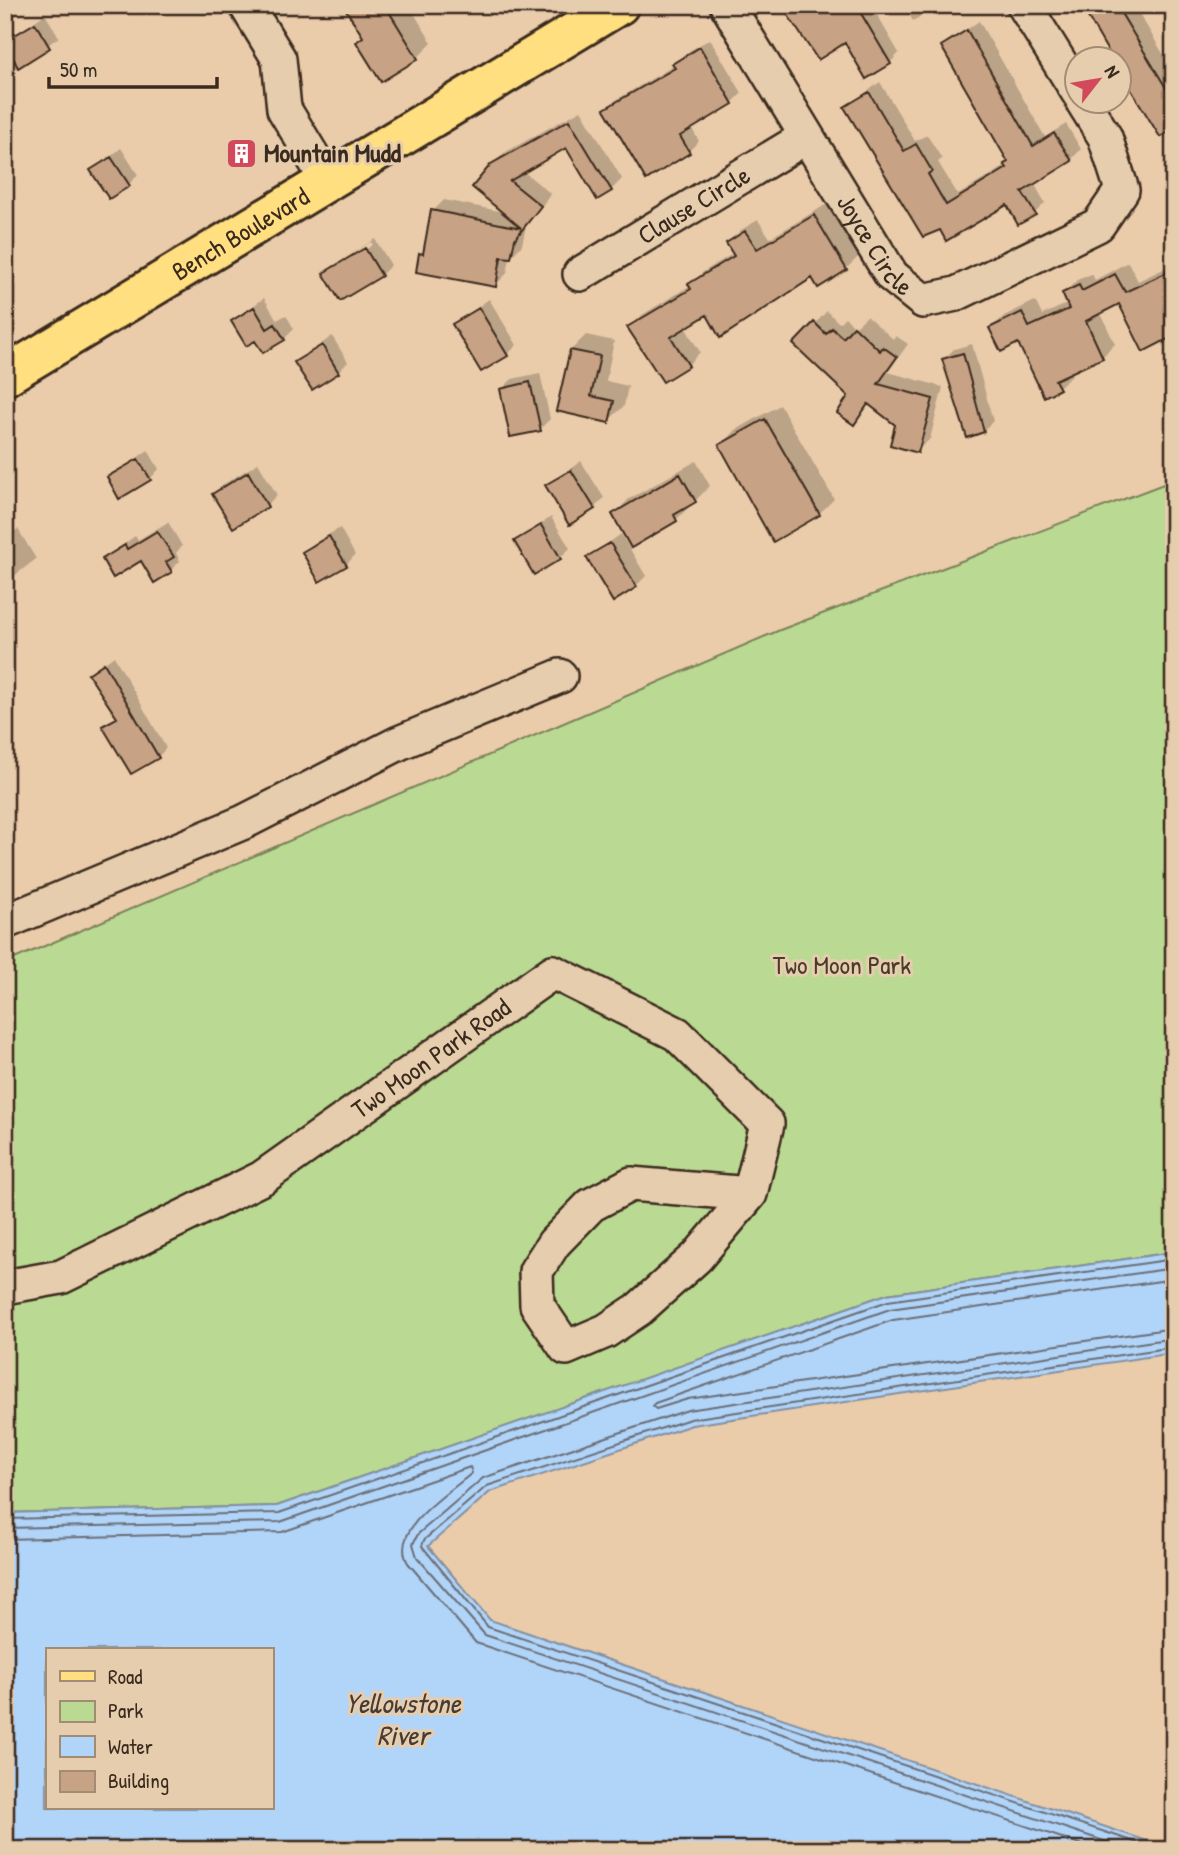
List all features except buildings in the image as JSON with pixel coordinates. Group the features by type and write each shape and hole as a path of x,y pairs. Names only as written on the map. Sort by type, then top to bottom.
{"main road":[{"name":"Bench Boulevard","path":"5,376 619,5"}],"street":[{"path":"246,5 279,60 284,109 328,182"},
{"name":"Joyce Circle","path":"727,5 892,276 923,301 956,294 1098,225 1122,190 1105,137 1092,116"},
{"path":"1024,5 1064,71"},
{"name":"Clause Circle","path":"580,274 806,137"},
{"path":"5,922 244,822 399,743 560,676"},
{"name":"Two Moon Park Road","path":"5,1287 61,1277 262,1178 553,972 677,1034 767,1124 750,1194 697,1257 639,1308 606,1331 566,1348 537,1305 536,1270 554,1243 592,1205 631,1184 750,1194"}],"green space":[{"name":"Two Moon Park","path":"1174,480 1174,1252 887,1294 277,1506 5,1513 5,963 780,630"}],"water":[{"name":"Yellowstone River","path":"1174,1252 1174,1353 692,1425 490,1492 428,1546 490,1620 1174,1850 5,1850 5,1513 277,1506 887,1294"}],"place":[{"name":"Mountain Mudd","path":"241,153"}]}
